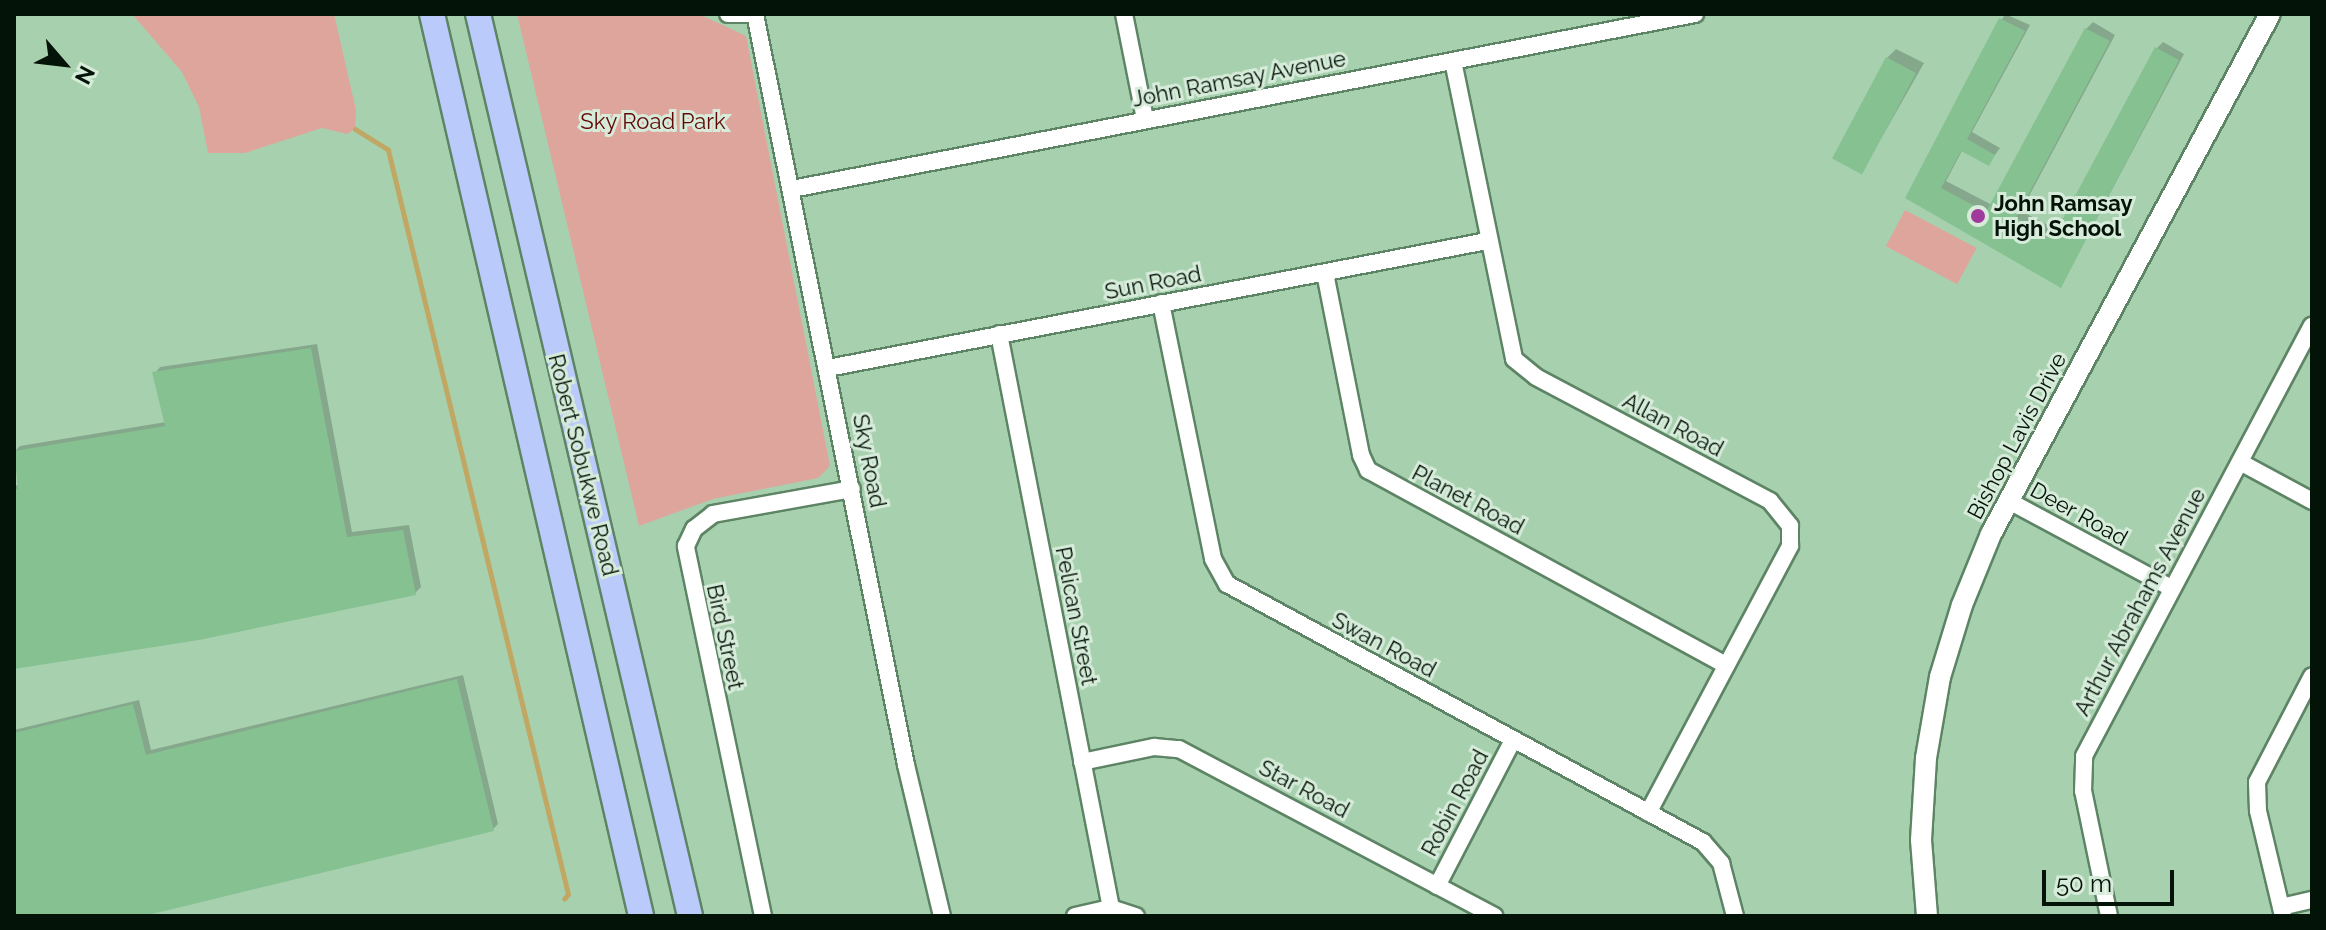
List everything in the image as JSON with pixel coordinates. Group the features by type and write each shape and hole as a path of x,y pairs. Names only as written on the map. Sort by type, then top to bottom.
{"main road":[{"name":"Robert Sobukwe Road","path":"432,14 641,916"},
{"name":"Robert Sobukwe Road","path":"478,14 690,916"}],"street":[{"path":"728,14 748,14"},
{"name":"Sky Road","path":"755,14 942,916"},
{"path":"1124,14 1145,119"},
{"name":"John Ramsay Avenue","path":"792,189 1453,61 1656,18 1695,14"},
{"name":"Bishop Lavis Drive","path":"1927,916 1922,799 1937,691 1966,593 2009,501 2270,14"},
{"name":"Allan Road","path":"1453,61 1487,241 1518,364 1770,501 1786,517 1790,546 1648,813"},
{"name":"Sun Road","path":"828,368 1487,241"},
{"name":"Planet Road","path":"1325,273 1361,455 1368,470 1726,665"},
{"name":"Swan Road","path":"1161,303 1221,577 1238,592 1648,813 1716,855 1735,916"},
{"name":"Arthur Abrahams Avenue","path":"2109,916 2081,766 2171,588 2312,326"},
{"name":"Pelican Street","path":"999,334 1111,908"},
{"path":"2240,462 2312,501"},
{"name":"Bird Street","path":"763,916 686,546 694,529 713,514 852,489"},
{"name":"Deer Road","path":"2009,501 2171,588"},
{"path":"2312,676 2307,697 2257,782 2258,811 2282,912 2312,900"},
{"name":"Robin Road","path":"1437,886 1513,740"},
{"name":"Star Road","path":"1082,762 1154,747 1179,749 1494,916"},
{"path":"1075,916 1111,908 1136,916"}],"green space":[{"path":"132,14 334,14 356,110 355,129 347,134 322,128 245,153 208,153 199,107 182,72"},
{"name":"Sky Road Park","path":"517,14 699,14 746,36 830,466 818,478 713,499 639,526"},
{"path":"1905,210 1977,248 1957,284 1886,246"}],"building":[{"path":"1999,18 2025,31 1967,139 1995,155 1989,166 1961,151 1941,188 1986,212 2085,28 2110,41 2016,218 2053,237 2155,47 2179,60 2061,288 1905,198"},
{"path":"1886,57 1916,73 1862,175 1832,159"},
{"path":"311,348 347,537 403,530 416,595 199,640 14,669 14,490 18,489 14,451 165,426 152,372"},
{"path":"457,679 494,831 144,916 14,916 14,733 133,704 146,755"}],"waterway":[{"path":"355,129 388,150 568,894 564,899"}],"place":[{"name":"John Ramsay High School","path":"1978,216"}]}
